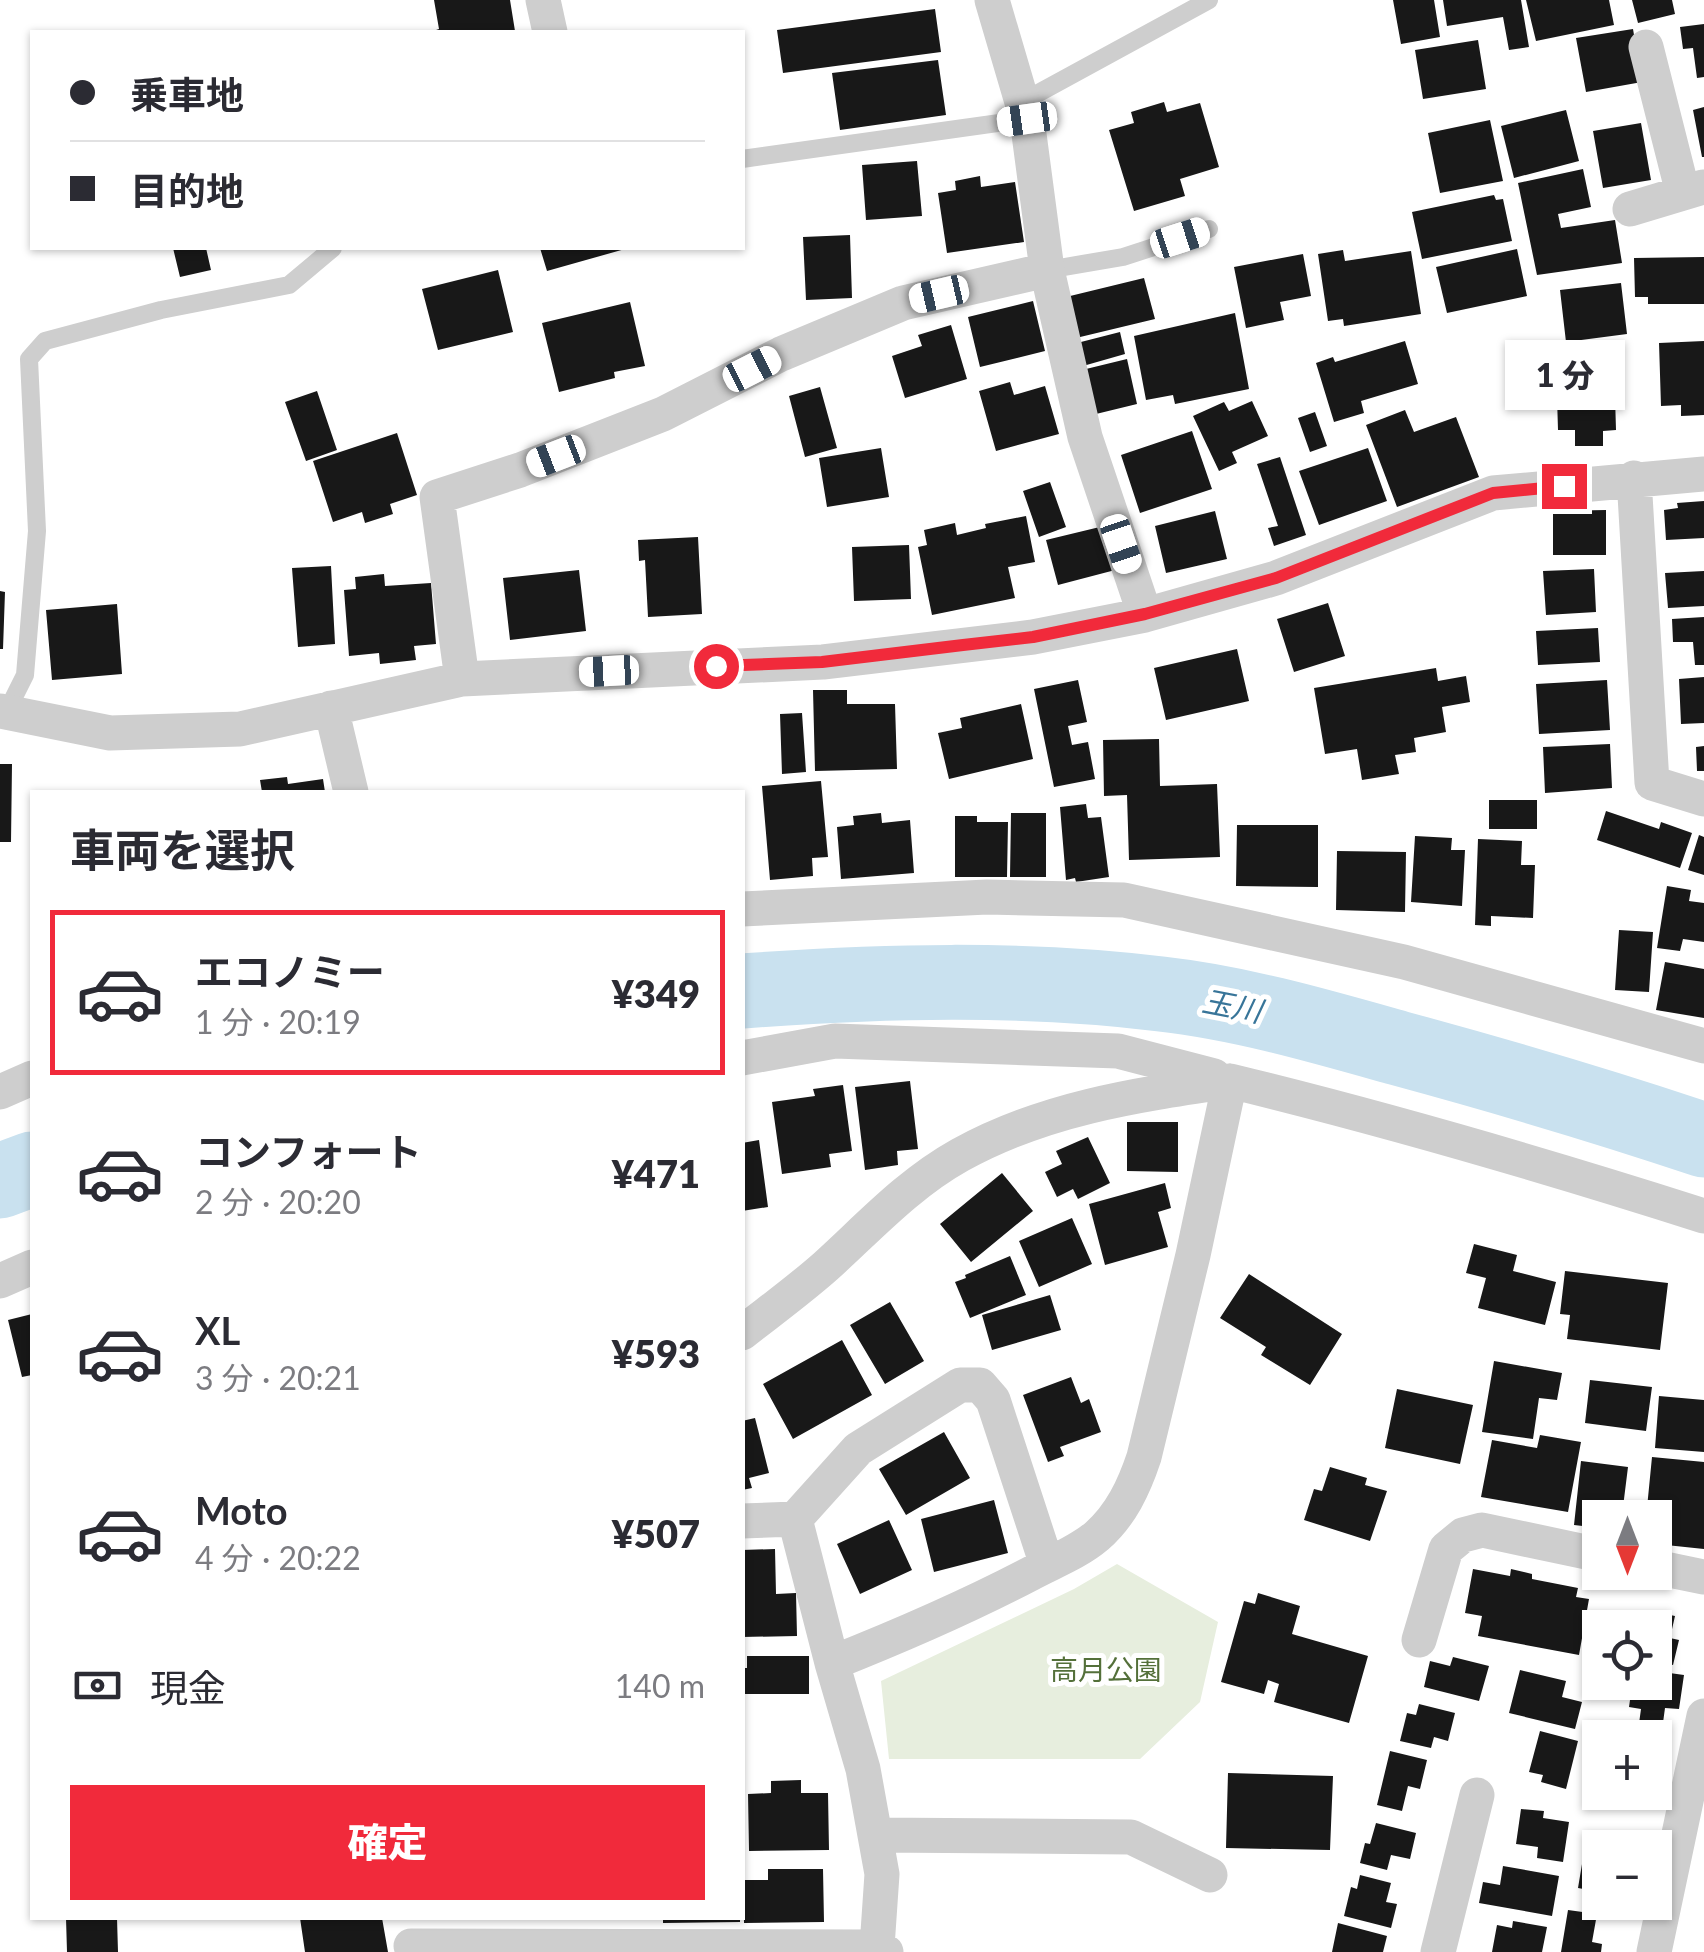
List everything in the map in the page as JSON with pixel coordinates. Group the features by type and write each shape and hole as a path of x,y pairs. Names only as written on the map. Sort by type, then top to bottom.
{"street":[{"path":"543,0 550,30"},
{"path":"992,0 1024,110 1047,270 1085,437 1145,614"},
{"path":"1630,209 1693,190 1646,47"},
{"path":"462,678 437,497 520,470 663,414 781,354 903,303 1047,270"},
{"path":"3,712 110,733 240,728 462,678 822,662 1033,637 1145,614 1276,578 1493,493 1704,474"},
{"path":"1634,478 1652,783 1704,799"},
{"path":"332,708 351,790"},
{"path":"745,908 987,897 1124,900 1404,962 1704,1046"},
{"path":"745,1057 835,1041 1118,1051 1524,1159 1704,1216"},
{"path":"0,1092 30,1079"},
{"path":"745,1331 825,1267 879,1214 958,1156 1001,1134 1082,1106 1230,1080"},
{"path":"832,1663 950,1615 1074,1552 1098,1535 1118,1513 1134,1487 1144,1458 1230,1080"},
{"path":"0,1281 30,1268"},
{"path":"745,1521 795,1519 858,1449 960,1385 970,1383 988,1392 993,1400 1048,1564"},
{"path":"411,1938 639,1939 881,1950 882,1874 863,1769 795,1519"},
{"path":"1419,1640 1446,1549 1464,1535 1482,1530 1582,1551"},
{"path":"1672,1570 1704,1577"},
{"path":"1654,1952 1704,1716"},
{"path":"1438,1952 1476,1796"},
{"path":"875,1835 1131,1837 1210,1876"}],"lane":[{"path":"745,159 1024,110 1208,0"},
{"path":"1047,270 1123,257 1209,229"},
{"path":"3,712 24,675 36,531 28,358 44,340 161,310 289,285 331,250"}],"green space":[{"name":"高月公園","path":"1117,1564 1218,1622 1200,1702 1140,1759 889,1759 881,1681 1074,1589"}],"building":[{"path":"434,0 510,0 515,30 436,30 439,29"},
{"path":"1393,0 1434,0 1440,37 1401,44"},
{"path":"1443,0 1521,0 1529,47 1509,50 1503,17 1447,26"},
{"path":"1526,0 1609,0 1614,25 1536,41"},
{"path":"1632,0 1672,0 1675,14 1638,23"},
{"path":"935,9 941,52 783,73 777,30"},
{"path":"1704,24 1704,77 1697,78 1693,48 1683,49 1680,27"},
{"path":"1633,29 1642,82 1586,92 1576,38"},
{"path":"1478,40 1486,89 1423,99 1415,50"},
{"path":"938,60 946,115 840,130 832,73"},
{"path":"1164,102 1167,112 1200,103 1219,167 1180,179 1185,196 1134,211 1109,130 1134,123 1131,112"},
{"path":"1704,107 1704,157 1702,157 1693,110"},
{"path":"1566,110 1579,161 1514,178 1501,126"},
{"path":"1490,120 1503,181 1440,193 1428,133"},
{"path":"1641,123 1651,180 1603,188 1593,131"},
{"path":"917,161 922,216 866,220 862,165"},
{"path":"1583,169 1591,207 1558,214 1561,228 1615,220 1622,263 1537,275 1518,183"},
{"path":"980,176 981,187 1015,182 1024,242 947,253 938,193 956,190 955,181"},
{"path":"1494,195 1496,200 1503,199 1512,241 1422,259 1412,212"},
{"path":"850,235 852,298 806,300 803,237"},
{"path":"1517,249 1527,296 1447,313 1436,267"},
{"path":"173,250 206,250 211,270 180,277"},
{"path":"541,250 621,250 547,271"},
{"path":"1343,250 1345,261 1411,251 1421,314 1344,326 1343,319 1328,321 1318,254"},
{"path":"1303,254 1311,296 1280,302 1284,320 1246,328 1234,267"},
{"path":"1704,257 1704,304 1648,304 1648,297 1635,297 1634,258"},
{"path":"498,270 513,332 438,350 422,289"},
{"path":"1144,278 1155,319 1076,338 1066,297"},
{"path":"1621,283 1627,334 1566,342 1560,290"},
{"path":"1033,301 1045,351 980,367 968,317"},
{"path":"630,302 645,366 614,372 615,378 559,392 542,323"},
{"path":"1235,313 1249,389 1175,404 1173,395 1146,400 1134,336"},
{"path":"951,325 967,379 905,398 892,356 922,346 918,335"},
{"path":"1120,332 1125,354 1083,366 1077,343"},
{"path":"1405,341 1418,384 1361,401 1364,413 1334,422 1316,363 1333,357 1335,362"},
{"path":"1704,341 1704,415 1681,416 1681,405 1661,406 1659,343"},
{"path":"1127,359 1137,404 1096,414 1086,369"},
{"path":"1614,363 1616,430 1603,431 1603,446 1575,446 1575,430 1558,430 1556,364"},
{"path":"1010,382 1014,395 1045,386 1059,434 996,451 979,391"},
{"path":"820,387 837,448 805,457 789,396"},
{"path":"317,391 337,450 306,461 285,402"},
{"path":"1252,401 1268,436 1232,452 1237,463 1219,471 1193,416 1224,402 1229,411"},
{"path":"1405,410 1414,432 1456,417 1479,477 1397,507 1366,425"},
{"path":"1315,412 1327,446 1310,452 1298,418"},
{"path":"1192,431 1212,489 1140,513 1121,455"},
{"path":"397,433 417,495 390,504 393,514 365,523 362,512 333,522 313,461"},
{"path":"881,448 889,497 827,507 819,458"},
{"path":"1368,448 1387,501 1319,525 1299,471"},
{"path":"1280,457 1306,535 1274,546 1268,528 1278,526 1257,464"},
{"path":"1050,482 1066,527 1039,537 1023,491"},
{"path":"1704,501 1704,538 1666,540 1664,510 1678,508 1677,503"},
{"path":"1606,510 1606,555 1553,555 1553,511"},
{"path":"1215,511 1227,559 1166,573 1155,526"},
{"path":"1026,516 1035,562 1008,567 1015,598 932,615 918,547 927,545 924,530 955,523 957,535 986,528 985,524"},
{"path":"1108,525 1119,569 1058,585 1046,540"},
{"path":"698,537 702,614 648,617 645,560 639,561 638,540"},
{"path":"909,545 911,599 854,601 852,547"},
{"path":"331,566 335,644 298,647 292,568"},
{"path":"1594,569 1596,612 1546,615 1543,571"},
{"path":"579,570 586,631 510,640 503,578"},
{"path":"1704,571 1704,606 1668,608 1665,573"},
{"path":"384,574 385,586 431,583 436,644 414,646 416,660 380,664 379,653 349,656 344,590 356,589 355,577"},
{"path":"0,591 5,592 3,649 0,649"},
{"path":"1328,603 1345,656 1294,672 1277,619"},
{"path":"117,604 122,674 52,680 46,610"},
{"path":"1704,617 1704,665 1695,665 1693,642 1673,642 1672,619"},
{"path":"1598,628 1600,662 1538,665 1536,631"},
{"path":"1237,649 1249,701 1166,720 1154,668"},
{"path":"1436,668 1438,681 1466,676 1470,702 1442,707 1446,732 1414,738 1416,752 1395,755 1399,774 1362,780 1357,749 1325,754 1314,688"},
{"path":"1704,677 1704,723 1681,724 1679,679"},
{"path":"1078,680 1087,722 1068,726 1072,745 1088,742 1095,779 1054,787 1034,689"},
{"path":"1607,680 1610,730 1539,734 1536,684"},
{"path":"813,690 847,690 847,704 895,704 897,769 815,771"},
{"path":"1021,704 1033,759 949,779 938,733 962,728 960,718"},
{"path":"802,713 806,772 782,774 780,714"},
{"path":"1159,739 1160,786 1217,784 1220,857 1129,860 1127,795 1104,796 1103,740"},
{"path":"1610,744 1612,788 1545,793 1543,747"},
{"path":"1704,746 1704,771 1697,771 1696,747"},
{"path":"0,764 12,764 11,842 0,842"},
{"path":"287,777 288,784 323,779 325,790 262,790 260,780"},
{"path":"821,781 828,857 812,858 813,876 770,880 762,786"},
{"path":"1489,800 1537,800 1537,829 1489,829"},
{"path":"1086,804 1088,818 1101,817 1109,877 1076,882 1075,878 1066,880 1060,807"},
{"path":"1606,811 1659,829 1661,822 1692,833 1680,868 1597,840"},
{"path":"881,813 882,823 910,820 914,873 841,879 837,827 854,825 853,816"},
{"path":"1011,813 1046,813 1046,877 1010,877"},
{"path":"955,816 977,816 977,822 1008,822 1007,877 955,877"},
{"path":"1237,825 1318,825 1318,887 1236,886"},
{"path":"1699,835 1704,837 1704,875 1688,870"},
{"path":"1415,836 1452,838 1451,850 1465,850 1462,906 1411,902"},
{"path":"1478,839 1522,841 1521,865 1535,865 1533,918 1491,916 1491,926 1475,925"},
{"path":"1337,851 1406,852 1405,912 1336,910"},
{"path":"1667,886 1691,890 1689,901 1704,903 1704,942 1683,939 1680,951 1657,948"},
{"path":"1619,930 1653,932 1649,992 1615,990"},
{"path":"1665,962 1704,969 1704,1018 1656,1010"},
{"path":"910,1081 918,1149 897,1151 898,1165 865,1170 855,1087"},
{"path":"843,1085 852,1151 829,1154 831,1167 782,1174 772,1102 815,1096 813,1089"},
{"path":"1127,1122 1178,1122 1178,1172 1127,1171"},
{"path":"1088,1137 1110,1183 1078,1199 1073,1189 1057,1197 1045,1172 1062,1164 1056,1151"},
{"path":"759,1140 768,1207 745,1211 745,1142"},
{"path":"1002,1173 1033,1211 971,1262 940,1224"},
{"path":"1165,1183 1171,1208 1158,1212 1168,1247 1105,1265 1089,1204"},
{"path":"1072,1218 1092,1264 1039,1287 1019,1241"},
{"path":"1474,1244 1517,1255 1513,1271 1556,1282 1545,1325 1478,1308 1486,1278 1466,1273"},
{"path":"1010,1256 1026,1295 970,1318 955,1282"},
{"path":"1565,1271 1668,1283 1660,1350 1567,1339 1570,1315 1560,1314"},
{"path":"1249,1274 1342,1334 1310,1385 1261,1355 1266,1347 1220,1318"},
{"path":"1050,1295 1061,1330 992,1350 982,1315"},
{"path":"890,1302 924,1361 885,1384 850,1325"},
{"path":"30,1314 30,1375 22,1377 8,1320"},
{"path":"842,1340 872,1395 793,1439 763,1384"},
{"path":"1494,1361 1562,1373 1557,1400 1539,1398 1533,1439 1482,1432"},
{"path":"1071,1377 1081,1403 1089,1399 1101,1432 1060,1447 1064,1456 1048,1462 1023,1395"},
{"path":"1590,1380 1652,1387 1646,1431 1585,1423"},
{"path":"1397,1389 1473,1405 1460,1464 1385,1448"},
{"path":"1659,1396 1704,1400 1704,1452 1655,1448"},
{"path":"755,1418 769,1473 749,1478 752,1488 745,1489 745,1420"},
{"path":"944,1432 970,1478 906,1515 879,1469"},
{"path":"1540,1435 1581,1442 1568,1512 1481,1497 1492,1440 1537,1448"},
{"path":"1652,1457 1704,1462 1704,1549 1672,1546 1672,1500 1648,1500"},
{"path":"1581,1461 1628,1467 1624,1500 1582,1500 1582,1526 1574,1525"},
{"path":"1330,1467 1367,1478 1365,1485 1387,1491 1370,1541 1304,1520 1314,1489 1322,1491"},
{"path":"994,1500 1008,1553 934,1572 921,1519"},
{"path":"889,1520 912,1570 860,1594 837,1544"},
{"path":"775,1549 776,1594 796,1593 797,1636 745,1637 745,1550"},
{"path":"1473,1569 1510,1576 1511,1569 1532,1574 1532,1579 1578,1588 1576,1597 1589,1599 1587,1610 1582,1610 1579,1655 1478,1636 1482,1616 1465,1613"},
{"path":"1258,1593 1300,1606 1292,1634 1368,1656 1349,1723 1274,1702 1279,1684 1268,1680 1264,1694 1221,1682 1244,1601 1255,1604"},
{"path":"1672,1638 1679,1640 1672,1665"},
{"path":"747,1656 809,1656 809,1694 745,1694"},
{"path":"1453,1657 1489,1666 1479,1701 1424,1687 1430,1661 1450,1666"},
{"path":"1520,1670 1566,1681 1562,1697 1582,1702 1575,1729 1509,1713"},
{"path":"1672,1673 1684,1675 1679,1709 1665,1708 1663,1720 1639,1720 1641,1709 1629,1707 1630,1700 1672,1700"},
{"path":"1419,1704 1455,1713 1448,1741 1434,1737 1431,1748 1400,1741 1407,1713 1416,1715"},
{"path":"1540,1731 1578,1741 1566,1789 1541,1782 1543,1775 1529,1772"},
{"path":"1390,1751 1427,1760 1420,1789 1408,1786 1402,1811 1377,1805"},
{"path":"1228,1773 1333,1776 1330,1850 1226,1848"},
{"path":"801,1780 801,1793 828,1793 829,1850 749,1851 748,1794 771,1793 771,1781"},
{"path":"1521,1809 1544,1811 1543,1818 1569,1822 1563,1862 1537,1858 1538,1847 1516,1844"},
{"path":"1376,1823 1416,1833 1410,1859 1391,1855 1387,1870 1360,1863"},
{"path":"1503,1866 1559,1876 1552,1916 1479,1903 1483,1882 1500,1885"},
{"path":"768,1869 823,1869 824,1922 744,1923 745,1880 768,1880"},
{"path":"1360,1875 1391,1883 1386,1902 1397,1904 1391,1928 1344,1916 1351,1887 1357,1889"},
{"path":"1568,1910 1582,1912 1582,1920 1596,1920 1592,1942 1602,1944 1601,1952 1561,1952"},
{"path":"66,1920 117,1920 118,1952 67,1952"},
{"path":"300,1920 382,1920 388,1952 305,1952"},
{"path":"663,1920 740,1920 740,1922"},
{"path":"1513,1921 1547,1927 1542,1952 1492,1952 1497,1925 1512,1928"},
{"path":"1338,1923 1387,1936 1383,1952 1332,1952"}],"waterway":[{"name":"玉川","path":"745,991 899,983 1004,983 1191,998 1339,1032 1704,1140"},
{"name":"玉川","path":"0,1181 30,1170"}],"route":[{"path":"716,666 822,662 1033,637 1145,614 1276,578 1493,493 1564,486"}]}
